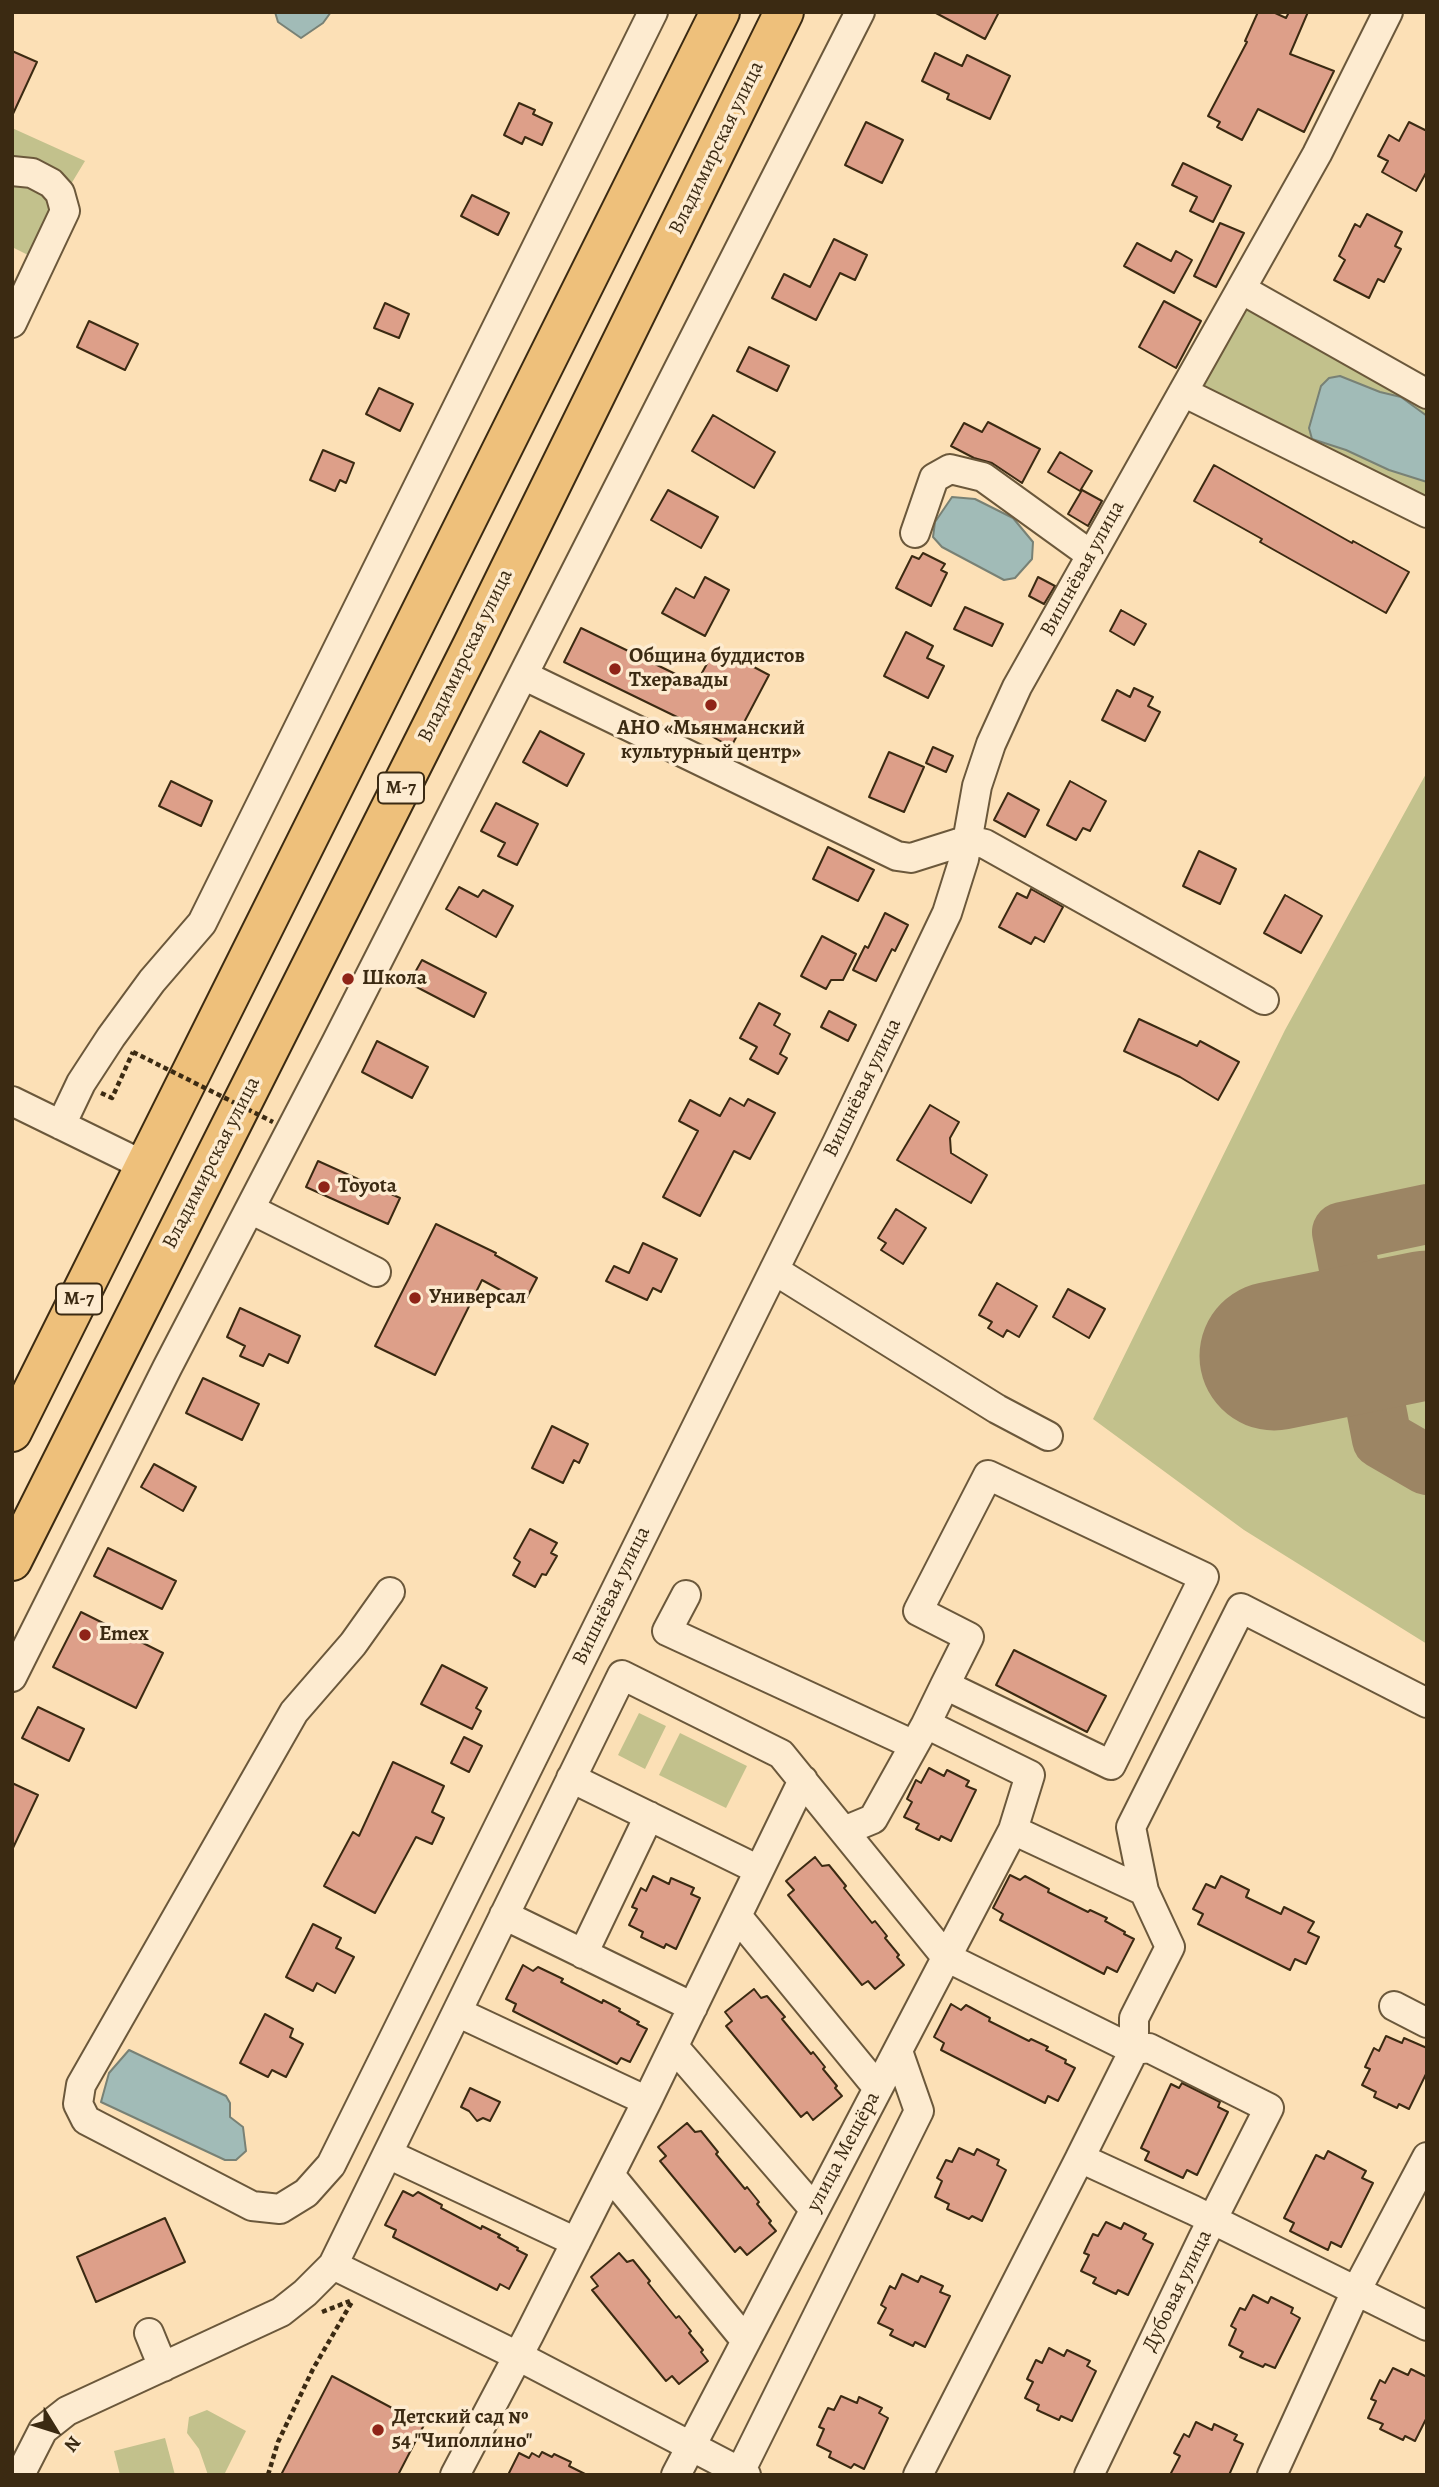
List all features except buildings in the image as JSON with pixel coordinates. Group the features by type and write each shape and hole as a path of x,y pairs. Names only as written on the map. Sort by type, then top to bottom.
{"highway":[{"name":"М-7","path":"12,1432 720,12"},
{"name":"Владимирская улица","path":"12,1560 472,646 784,12"}],"street":[{"path":"61,1125 81,1083 111,1037 152,981 202,923 653,12"},
{"path":"12,1677 860,12"},
{"name":"Вишнёвая улица","path":"390,1592 353,1644 300,1704 81,2085 78,2104 86,2120 252,2206 280,2209 306,2193 331,2165 775,1270 947,913 964,859 977,786 991,744 1017,687 1317,154 1388,12"},
{"path":"12,171 32,173 51,183 60,193 65,211 12,323"},
{"path":"1241,289 1427,394"},
{"path":"1183,392 1427,513"},
{"path":"915,533 934,478 950,469 983,477 1091,555"},
{"path":"523,675 897,856 911,858 968,840 985,844 1264,1000"},
{"path":"12,1101 145,1166"},
{"path":"250,1209 376,1272"},
{"path":"775,1270 997,1409 1048,1436"},
{"path":"844,1831 873,1819 920,1735 945,1685 969,1637 918,1611 988,1475 1203,1577 1111,1765 945,1685"},
{"path":"686,1595 667,1631 920,1735"},
{"path":"918,2475 1134,2050 1134,2018 1170,1947 1144,1891 1131,1828 1241,1608 1427,1703"},
{"path":"20,2475 43,2430 67,2411 281,2312 333,2265 622,1675 781,1754 946,1957 1134,2050"},
{"name":"улица Мещёра","path":"676,2475 1013,1830 1030,1775 920,1735"},
{"path":"571,1778 759,1870"},
{"path":"456,2475 674,2047 803,1780"},
{"path":"583,1954 649,1816"},
{"path":"1013,1830 1144,1891"},
{"path":"504,1915 693,2007"},
{"path":"737,1916 878,2088"},
{"path":"1394,2006 1427,2023"},
{"path":"457,2012 647,2101"},
{"path":"674,2047 814,2209"},
{"name":"Дубовая улица","path":"1089,2475 1269,2108 1149,2048 1134,2050"},
{"path":"333,2265 518,2356 743,2473 919,2111 898,2050"},
{"path":"388,2154 576,2242"},
{"path":"1272,2475 1356,2291 1427,2157"},
{"path":"1080,2158 1427,2326"},
{"path":"610,2175 746,2341"},
{"path":"149,2333 163,2367"}],"path":[{"path":"112,1098 133,1052 273,1122"},
{"path":"268,2475 278,2442 313,2369 353,2300"}],"shaded area":[{"path":"12,128 85,161 28,255 12,247"},
{"path":"1250,305 1427,402 1427,504 1199,393"},
{"path":"1427,772 1427,1644 1244,1530 1093,1419 1285,1030"},
{"path":"639,1713 666,1726 645,1769 618,1755"},
{"path":"680,1733 747,1766 726,1808 659,1775"},
{"path":"207,2410 246,2431 224,2475 208,2475 199,2449 187,2433 189,2417"},
{"path":"165,2438 175,2475 120,2475 114,2451"}],"water":[{"path":"275,12 331,12 323,23 301,38 278,22"},
{"path":"1340,376 1380,392 1401,397 1427,416 1427,482 1312,439 1309,428 1321,386 1329,378"},
{"path":"952,497 975,499 1013,518 1033,542 1032,559 1015,578 1004,580 942,547 933,537 935,522"},
{"path":"129,2050 226,2096 230,2103 230,2117 243,2127 246,2151 236,2160 225,2160 101,2102 109,2073"}],"taxiway":[{"path":"1427,1214 1342,1232 1382,1439 1427,1465"}],"runway":[{"path":"1274,1356 1427,1325"}],"place":[{"name":"Община буддистов Тхеравады","path":"615,669"},
{"name":"АНО «Мьянманский культурный центр»","path":"711,705"},
{"name":"Школа","path":"348,979"},
{"name":"Toyota","path":"324,1187"},
{"name":"Универсал","path":"415,1298"},
{"name":"Emex","path":"85,1635"},
{"name":"Детский сад № 54 \"Чиполлино\"","path":"378,2430"}]}
